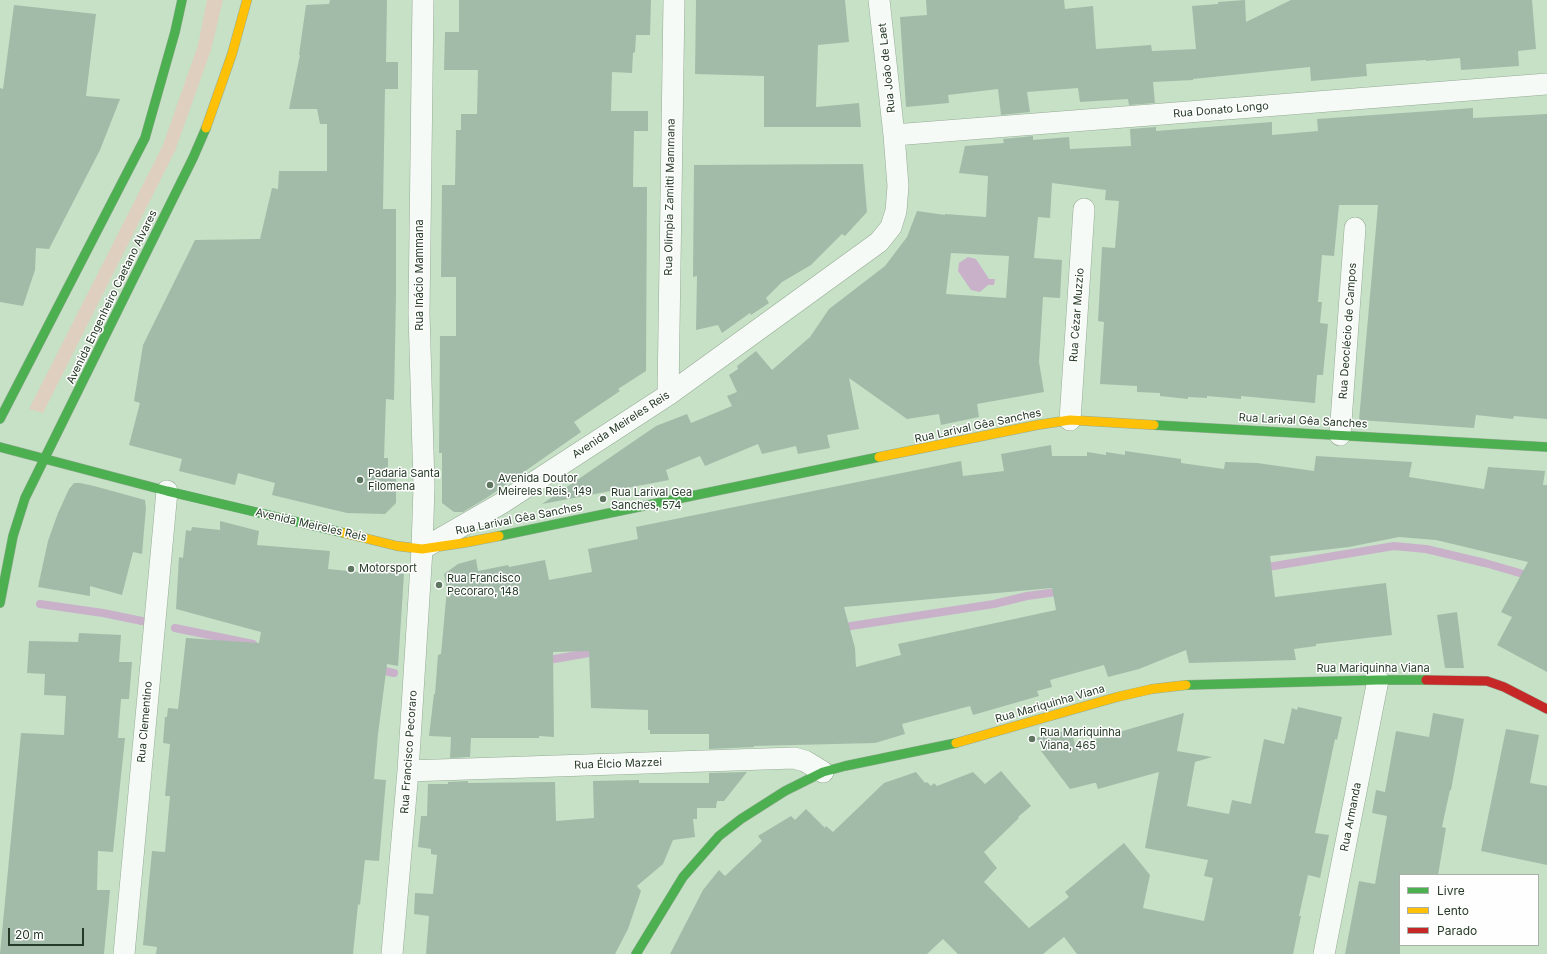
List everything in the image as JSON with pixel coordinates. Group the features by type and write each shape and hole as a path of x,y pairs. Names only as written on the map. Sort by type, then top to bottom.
{"street":[{"path":"0,419 145,138 175,32 182,0"},
{"name":"Avenida Engenheiro Caetano Alvares","path":"0,603 13,536 25,498 193,158 212,113 232,54 247,0"},
{"name":"Rua Inácio Mammana","path":"422,549 424,486 419,313 423,0"},
{"name":"Rua Olimpia Zamitti Mammana","path":"668,395 674,0"},
{"name":"Rua João de Laet","path":"879,0 894,135"},
{"name":"Rua Donato Longo","path":"894,135 1547,84"},
{"name":"Avenida Meireles Reis","path":"0,447 43,460 397,546 422,549 502,504 668,395 879,242 891,227 896,211 898,186 894,135"},
{"name":"Rua Cézar Muzzio","path":"1070,420 1084,209"},
{"name":"Rua Deoclécio de Campos","path":"1340,435 1355,228"},
{"name":"Rua Larival Gêa Sanches","path":"422,549 471,542 1070,420 1547,447"},
{"name":"Rua Clementino","path":"124,954 167,490"},
{"name":"Rua Francisco Pecoraro","path":"392,954 408,771 422,549"},
{"name":"Rua Mariquinha Viana","path":"636,954 683,877 719,836 741,819 785,791 823,772 845,766 965,741 1110,699 1152,689 1188,685 1378,680 1487,682 1504,687 1547,709"},
{"name":"Rua Armanda","path":"1324,954 1378,680"},
{"name":"Rua Élcio Mazzei","path":"408,771 794,758 805,761 823,772"}],"shaded area":[{"path":"207,0 223,0 211,50 175,151 43,413 29,409 163,145 198,45"},
{"path":"968,257 976,259 989,279 995,279 994,285 988,285 980,292 971,290 958,271 959,263"}],"building":[{"path":"330,0 387,0 386,62 398,62 398,89 385,89 383,209 396,209 396,295 394,400 386,399 384,458 388,458 388,474 396,475 396,503 385,514 347,513 272,495 275,483 238,473 235,485 179,471 182,459 129,445 140,403 134,401 143,345 195,240 260,239 272,188 278,189 279,171 327,171 327,124 320,124 317,109 289,109 300,55 306,5 329,4"},
{"path":"459,0 651,0 650,35 636,35 632,73 612,72 611,111 648,111 648,131 634,131 633,187 647,187 646,371 618,389 620,391 574,422 581,432 488,497 463,512 454,512 442,503 442,453 439,453 440,336 456,336 456,277 441,277 442,185 455,185 456,130 461,130 461,114 477,114 478,70 444,70 445,32 459,32"},
{"path":"696,0 845,0 849,42 818,45 816,107 859,103 861,127 764,127 764,76 695,74"},
{"path":"926,0 1064,0 1065,9 1093,6 1096,49 1151,45 1152,51 1196,49 1192,6 1218,4 1218,2 1245,0 1246,22 1291,0 1532,0 1536,49 1518,51 1519,66 1461,70 1460,58 1366,64 1367,76 1311,81 1310,67 1193,80 1153,82 1155,103 1129,105 1128,99 1080,102 1078,88 1027,92 1030,112 1001,115 998,89 948,95 949,103 906,107 900,17 927,15"},
{"path":"14,5 96,14 86,96 120,99 100,150 49,249 36,248 35,270 23,306 0,302 0,88 3,89"},
{"path":"1473,108 1473,118 1547,114 1547,419 1514,416 1513,419 1476,415 1474,428 1359,420 1378,205 1339,205 1334,256 1322,255 1318,302 1322,302 1320,323 1328,324 1323,375 1317,375 1315,403 1241,396 1241,399 1207,396 1207,398 1188,397 1188,399 1160,396 1160,393 1137,392 1137,386 1100,384 1104,322 1098,321 1102,247 1115,248 1119,201 1105,200 1106,190 1052,183 1050,218 1038,217 1034,258 1062,260 1060,298 1043,297 1039,362 1044,392 977,404 979,417 941,425 939,414 907,419 849,378 859,429 827,435 830,448 798,454 796,446 762,454 758,444 705,466 700,456 666,470 669,480 542,504 656,426 687,414 691,423 732,406 727,396 737,392 729,375 738,369 737,366 756,351 772,370 810,337 829,309 885,266 907,237 917,211 945,215 986,217 988,176 959,173 965,146 1004,143 1003,139 1033,136 1033,140 1069,137 1070,149 1131,146 1130,129 1156,127 1156,131 1272,122 1272,135 1318,131 1317,119","holes":["951,253 1009,256 1006,298 946,294"]},
{"path":"863,164 867,212 845,236 842,234 811,265 782,282 766,298 769,303 751,315 750,313 722,333 718,325 696,330 697,276 693,277 694,165"},
{"path":"1051,445 1052,456 1087,456 1087,452 1106,455 1106,452 1125,455 1125,451 1181,459 1181,463 1224,469 1225,462 1257,463 1314,471 1316,456 1412,462 1409,477 1484,489 1488,467 1545,471 1543,485 1547,485 1547,672 1497,645 1512,617 1501,612 1528,562 1436,540 1399,537 1349,547 1270,556 1275,597 1386,583 1392,635 1316,644 1316,646 1294,649 1296,660 1189,663 1186,650 1139,669 1108,677 1104,665 1050,680 1052,687 1037,691 1039,696 973,715 970,706 902,724 905,734 875,743 754,746 709,749 709,734 650,734 650,730 648,730 648,710 591,708 589,651 553,652 554,737 471,738 470,757 450,758 451,737 429,736 435,694 438,655 441,654 447,589 444,574 458,564 476,559 478,571 545,560 549,580 592,572 588,549 638,539 636,527 961,461 963,476 1004,471 1001,454","holes":["1052,588 1056,610 898,644 901,655 856,667 855,648 844,607"]},
{"path":"74,483 94,486 145,500 146,508 142,554 133,552 122,595 90,586 90,596 38,587 48,541 58,513 69,489"},
{"path":"220,521 259,531 257,545 330,551 328,569 369,573 369,571 404,574 398,666 387,664 374,779 386,780 379,861 365,860 360,905 358,904 353,954 156,954 157,947 143,945 152,851 165,852 170,796 165,796 170,744 163,743 165,717 167,717 168,708 178,709 186,638 259,643 261,632 176,609 179,557 183,558 186,530 191,531 192,527 220,530"},
{"path":"1457,612 1464,668 1445,668 1437,615"},
{"path":"79,633 121,635 119,662 132,662 129,699 121,699 118,738 125,738 113,852 98,851 97,890 110,890 104,954 0,954 21,733 64,735 66,696 44,695 45,674 27,673 29,641 78,642"},
{"path":"1298,707 1342,717 1337,740 1335,739 1315,833 1329,835 1320,878 1308,875 1293,954 1077,954 1064,937 1043,954 958,954 943,939 927,954 670,954 703,890 719,870 725,876 762,841 758,836 791,816 795,820 806,809 825,828 826,826 833,832 884,783 916,772 925,783 927,782 931,786 934,783 937,786 973,772 985,784 1001,771 1031,806 1018,817 1019,818 984,852 997,868 984,882 1029,928 1069,897 1065,892 1124,843 1150,875 1143,908 1204,921 1213,878 1204,876 1208,860 1145,848 1159,772 1098,789 1096,783 1094,783 1070,789 1041,751 1046,750 1036,738 1071,729 1075,745 1184,713 1177,751 1212,757 1195,762 1187,806 1229,814 1232,800 1251,804 1264,739 1284,744 1292,708 1297,710"},
{"path":"1433,713 1464,719 1451,790 1442,827 1446,828 1438,874 1399,874 1400,954 1345,954 1359,881 1375,884 1387,816 1372,813 1376,790 1385,792 1396,731 1429,737"},
{"path":"1506,729 1539,735 1530,783 1547,786 1547,865 1481,851"},
{"path":"747,772 724,801 717,801 716,808 697,808 697,819 693,819 695,837 673,840 663,864 637,886 641,891 628,929 615,954 426,954 429,916 414,914 415,893 433,894 437,855 431,854 431,849 418,847 421,816 427,816 428,784 448,784 448,782 468,781 468,783 555,782 556,821 594,818 593,781 639,780 639,783 709,783 709,773"}],"waterway":[{"path":"1262,568 1394,546 1426,549 1485,563 1547,581"},
{"path":"838,628 994,604 1027,596 1064,591"},
{"path":"40,604 103,613 142,621"},
{"path":"175,628 253,644"},
{"path":"543,661 600,651"},
{"path":"376,669 394,673"}],"traffic: fast":[{"path":"0,419 145,138 175,32 182,0"},
{"path":"0,603 13,536 25,498 193,158 206,128"},
{"path":"1154,425 1547,447"},
{"path":"0,447 167,491 344,533"},
{"path":"499,536 879,457"},
{"path":"1186,685 1426,680"},
{"path":"636,954 683,877 719,836 741,819 785,791 823,772 956,743"}],"traffic: slow":[{"path":"206,128 232,54 247,0"},
{"path":"879,457 1037,425 1070,420 1154,425"},
{"path":"344,533 397,546 422,549 499,536"},
{"path":"956,743 1117,697 1152,689 1186,685"}],"traffic: jam":[{"path":"1426,680 1487,681 1504,687 1547,709"}],"place":[{"name":"Padaria Santa Filomena","path":"360,480"},
{"name":"Avenida Doutor Meireles Reis, 149","path":"490,485"},
{"name":"Rua Larival Gea Sanches, 574","path":"603,499"},
{"name":"Motorsport","path":"351,569"},
{"name":"Rua Francisco Pecoraro, 148","path":"439,585"},
{"name":"Rua Mariquinha Viana, 465","path":"1032,739"}]}
